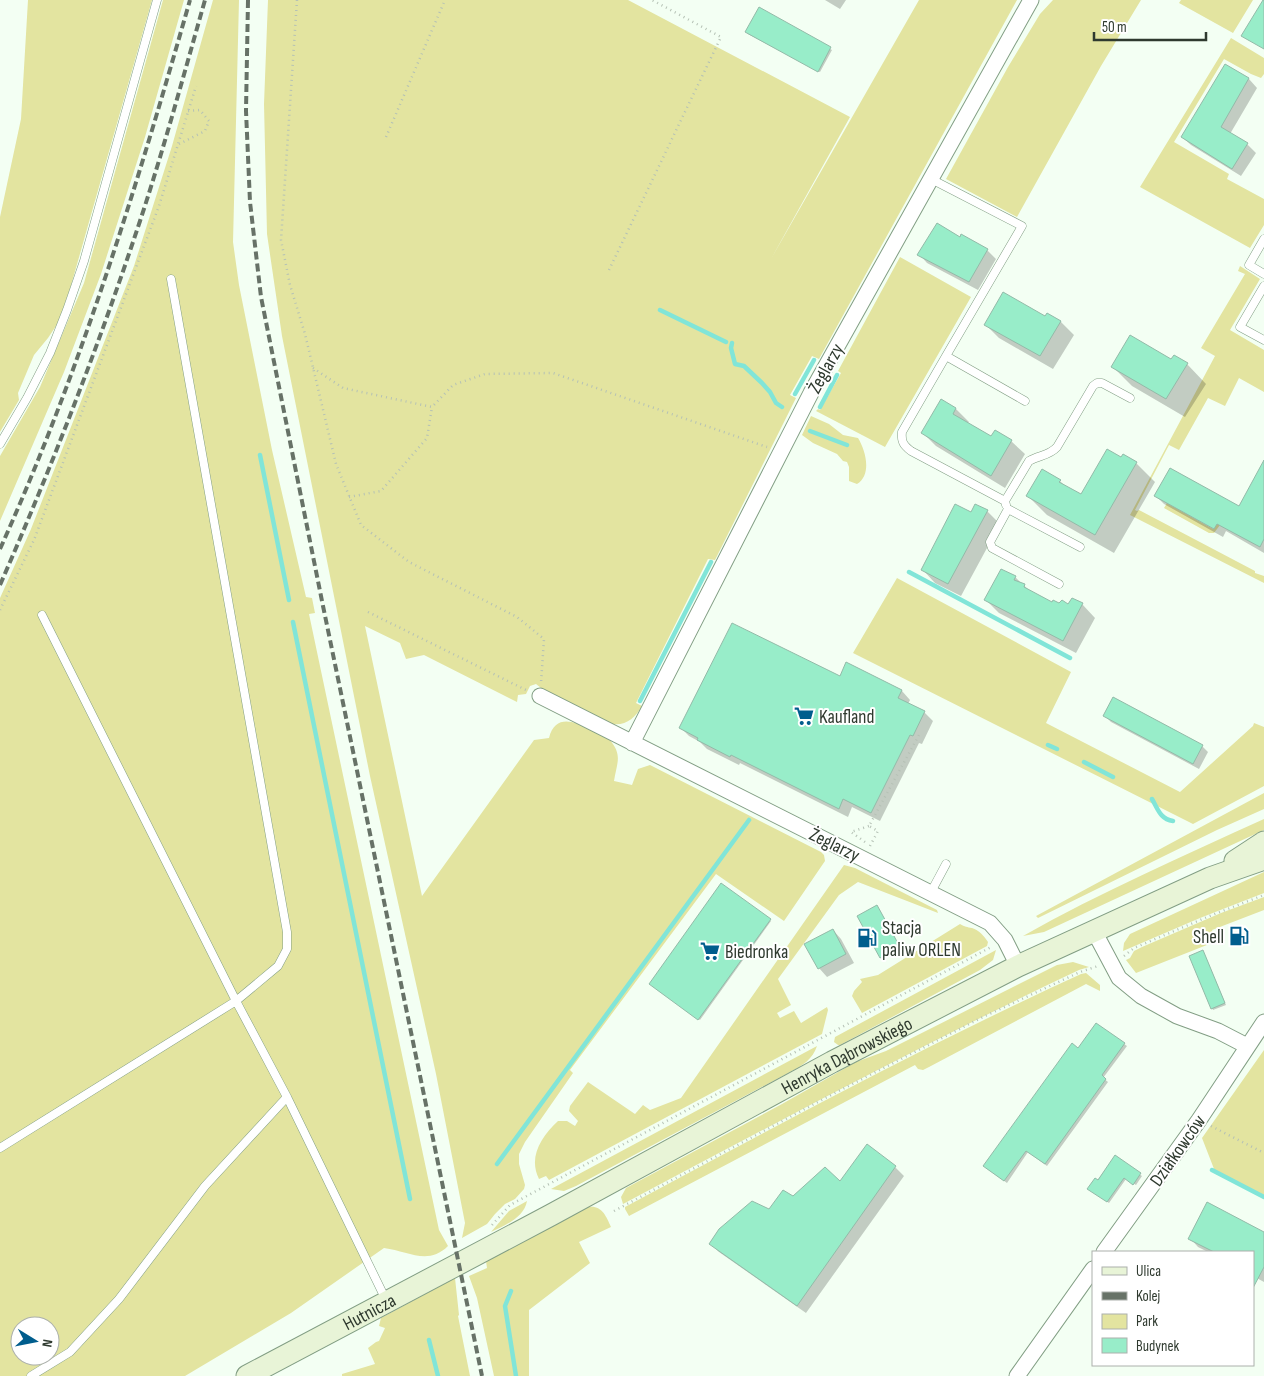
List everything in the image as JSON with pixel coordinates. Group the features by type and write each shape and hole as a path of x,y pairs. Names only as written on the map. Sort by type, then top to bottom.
{"main road":[{"name":"Henryka Dąbrowskiego","path":"1210,878 1264,842"},
{"name":"Henryka Dąbrowskiego","path":"489,1238 1018,966 1210,878 1264,859"},
{"name":"Hutnicza","path":"248,1376 387,1302 489,1238"}],"street":[{"name":"Żeglarzy","path":"632,743 811,393 1031,0"},
{"name":"Żeglarzy","path":"540,696 990,923 1005,940 1018,966"},
{"path":"1094,931 1119,978 1141,996 1177,1016 1218,1031 1247,1046"},
{"name":"Działkowców","path":"1105,1251 1199,1120 1264,1022"},
{"path":"1017,1376 1092,1270"}],"lane":[{"path":"0,444 35,383 68,310 84,261 157,0"},
{"path":"931,179 1022,226 902,432 901,439 904,446 911,451 1080,547"},
{"path":"1264,239 1249,265 1264,274"},
{"path":"0,1148 236,1001 278,966 288,949 287,932 171,279"},
{"path":"1264,286 1240,327 1264,340"},
{"path":"946,356 1024,401"},
{"path":"1059,584 992,548 990,542 1006,505 1029,461 1052,453 1093,386 1097,383 1102,383 1130,398"},
{"path":"42,615 286,1097 387,1302"},
{"path":"931,892 946,864"},
{"path":"31,1376 70,1352 119,1298 205,1186 286,1097"}],"path":[{"path":"297,0 281,240 290,285 305,334 336,464 360,525 408,562 517,617 544,639 540,696 368,612"},
{"path":"386,137 446,0"},
{"path":"609,270 721,37 652,0"},
{"path":"0,610 34,540 160,206 196,86"},
{"path":"178,144 205,131 208,121 200,110 188,111"},
{"path":"312,368 343,388 432,407"},
{"path":"349,497 381,491 427,438 432,407 453,385 485,374 553,373 780,452"},
{"path":"868,851 870,846 851,832 869,826 919,735"},
{"path":"869,826 878,831 871,844"},
{"path":"614,1211 833,1094 983,1017 1080,972 1126,955 1134,948 1143,944 1264,895"},
{"path":"489,1238 510,1205 995,945"},
{"path":"1199,1120 1264,1153"}],"green space":[{"path":"28,0 152,0 70,289 58,323 34,355 18,393 19,400 0,432 0,217 21,119"},
{"path":"163,0 184,0 145,137 101,274 64,372 0,521 0,456 40,387 84,283"},
{"path":"213,0 239,0 233,242 239,285 272,450 306,597 312,598 315,613 309,614 439,1230 448,1246 440,1252 425,1256 417,1256 384,1248 291,1313 185,1376 0,1376 0,598 31,529 134,266 172,146"},
{"path":"268,0 628,0 850,117 771,259 919,0 1017,0 819,359 812,356 790,395 796,398 715,560 708,559 636,703 642,706 633,717 622,724 612,724 546,692 536,684 530,686 526,694 518,695 517,702 424,655 406,659 400,643 365,626 422,896 534,740 549,738 553,728 559,723 566,721 584,726 609,739 618,754 614,781 632,785 638,769 650,765 821,852 824,855 825,861 784,921 716,874 570,1070 573,1073 525,1142 519,1154 519,1164 525,1185 524,1189 515,1199 505,1204 487,1224 462,1238 465,1223 436,1074 370,776 282,336 267,234 264,104"},
{"path":"1053,0 1141,0 1101,66 1017,217 946,179 1008,67 1040,14"},
{"path":"1181,0 1253,0 1233,33 1179,3"},
{"path":"1231,38 1264,58 1264,74 1261,78 1224,59 1174,142 1229,174 1227,179 1264,199 1264,225 1250,248 1140,187"},
{"path":"900,257 971,297 885,447 816,411 820,410 841,373 838,371"},
{"path":"1240,266 1260,279 1230,330 1264,350 1264,392 1239,378 1225,406 1208,398 1179,450 1169,445 1135,510 1139,510 1255,571 1255,573 1264,576 1264,583 1130,515 1215,356 1201,348 1245,274 1238,271"},
{"path":"811,416 829,424 843,435 858,438 865,456 866,469 862,480 857,484 849,481 847,462 843,461 837,454 813,443 802,435"},
{"path":"1167,503 1213,529 1217,524 1220,525 1214,533 1209,533 1164,508"},
{"path":"897,578 1071,672 1046,723 1180,792 1253,726 1254,723 1264,727 1264,786 1193,824 853,653"},
{"path":"1264,793 1264,809 1217,830 1038,918 1036,916"},
{"path":"1264,819 1264,830 1044,932 1023,936 1112,889"},
{"path":"844,865 855,868 937,910 938,913 858,882 839,895 778,979 791,1005 777,1013 780,1018 794,1011 801,1023 827,1007 828,1010 822,1034 549,1180 546,1176 539,1179 535,1163 538,1148 546,1134 558,1121 567,1121 575,1126 578,1121 569,1111 570,1106 588,1082 635,1114 643,1105 650,1110 681,1098"},
{"path":"1264,872 1264,893 1123,951 1124,943 1130,934"},
{"path":"1264,897 1264,910 1212,930 1217,941 1136,973 1126,960 1130,958 1134,951 1142,947 1221,913"},
{"path":"960,924 975,929 983,935 988,942 987,946 862,1013 852,996 862,982 860,979 878,975"},
{"path":"996,950 993,960 980,970 840,1045 834,1042 835,1037"},
{"path":"1073,962 1089,967 1021,998 907,1055 623,1204 621,1197 626,1188 856,1062 886,1051 1057,965"},
{"path":"1086,973 1100,985 1100,991 1086,984 923,1070 918,1069 915,1065 629,1216 625,1209 625,1207 738,1146 851,1087 1023,1001"},
{"path":"817,1046 810,1058 794,1070 576,1186 564,1191 551,1189"},
{"path":"1264,1050 1264,1198 1216,1174 1202,1138"},
{"path":"527,1201 518,1216 508,1224 491,1232 509,1211"},
{"path":"588,1207 600,1210 611,1227 579,1242 590,1263 529,1310 529,1376 494,1376 477,1298 469,1276 487,1268 486,1261"},
{"path":"455,1278 458,1316 470,1376 342,1376 342,1374 375,1364 368,1348 379,1341 385,1328 379,1326 381,1318"}],"building":[{"path":"1264,0 1264,49 1241,36"},
{"path":"759,7 831,47 818,72 745,32"},
{"path":"1225,64 1249,78 1221,127 1248,143 1232,169 1181,137"},
{"path":"937,223 960,237 961,234 988,249 969,282 917,255"},
{"path":"1003,292 1045,316 1047,313 1061,321 1040,356 984,325"},
{"path":"1130,335 1171,359 1174,355 1188,363 1166,399 1111,367"},
{"path":"941,399 956,408 953,414 991,436 995,430 1012,440 991,476 921,433"},
{"path":"1107,449 1121,457 1123,454 1137,462 1095,535 1026,496 1042,469 1061,480 1059,482 1081,494"},
{"path":"1264,460 1264,539 1260,547 1217,524 1214,529 1154,496 1170,468 1239,506"},
{"path":"955,504 971,512 975,504 988,510 948,584 921,570"},
{"path":"1001,569 1016,576 1014,580 1025,584 1024,587 1052,602 1053,600 1059,603 1062,600 1068,604 1072,598 1083,603 1063,641 984,600"},
{"name":"Kaufland","path":"732,623 840,676 846,662 902,690 898,698 925,711 913,736 910,735 871,813 843,799 839,809 731,755 730,757 697,740 698,738 679,728"},
{"path":"1113,697 1203,745 1193,764 1103,716"},
{"name":"Biedronka","path":"721,883 771,919 698,1020 649,984"},
{"path":"877,905 900,947 880,958 857,916"},
{"path":"833,929 846,954 818,969 804,944"},
{"path":"1203,950 1225,1003 1211,1009 1189,956"},
{"path":"1096,1023 1125,1043 1102,1075 1106,1079 1045,1164 1026,1151 1004,1181 983,1166 1072,1043 1078,1048"},
{"path":"867,1144 896,1166 797,1306 709,1244 719,1229 752,1201 769,1209 783,1190 793,1196 825,1167 840,1181"},
{"path":"1115,1155 1141,1173 1133,1185 1124,1178 1107,1202 1087,1189 1095,1178 1098,1180"},
{"path":"1207,1202 1264,1232 1264,1267 1254,1286 1254,1251 1212,1251 1188,1239"}],"waterway":[{"path":"660,310 726,342"},
{"path":"732,343 731,348 735,364 744,366 770,392 776,403 782,407"},
{"path":"795,394 814,360"},
{"path":"820,407 837,375"},
{"path":"810,431 847,445"},
{"path":"260,455 289,600"},
{"path":"640,701 711,562"},
{"path":"909,572 1070,658"},
{"path":"293,622 410,1199"},
{"path":"1048,745 1057,749"},
{"path":"1084,762 1113,777"},
{"path":"1152,799 1162,816 1173,821"},
{"path":"497,1164 749,820"},
{"path":"1212,1170 1264,1197"},
{"path":"511,1291 505,1306 516,1376"},
{"path":"429,1340 438,1376"}],"railway":[{"path":"0,549 56,415 105,278 128,209 190,0"},
{"path":"0,585 74,405 108,313 140,221 174,111 205,0"},
{"path":"248,0 246,111 250,202 261,297 482,1376"}],"place":[{"name":"Kaufland","path":"804,716"},
{"name":"Shell","path":"1239,936"},
{"name":"Stacja paliw ORLEN","path":"867,938"},
{"name":"Biedronka","path":"710,951"}]}
